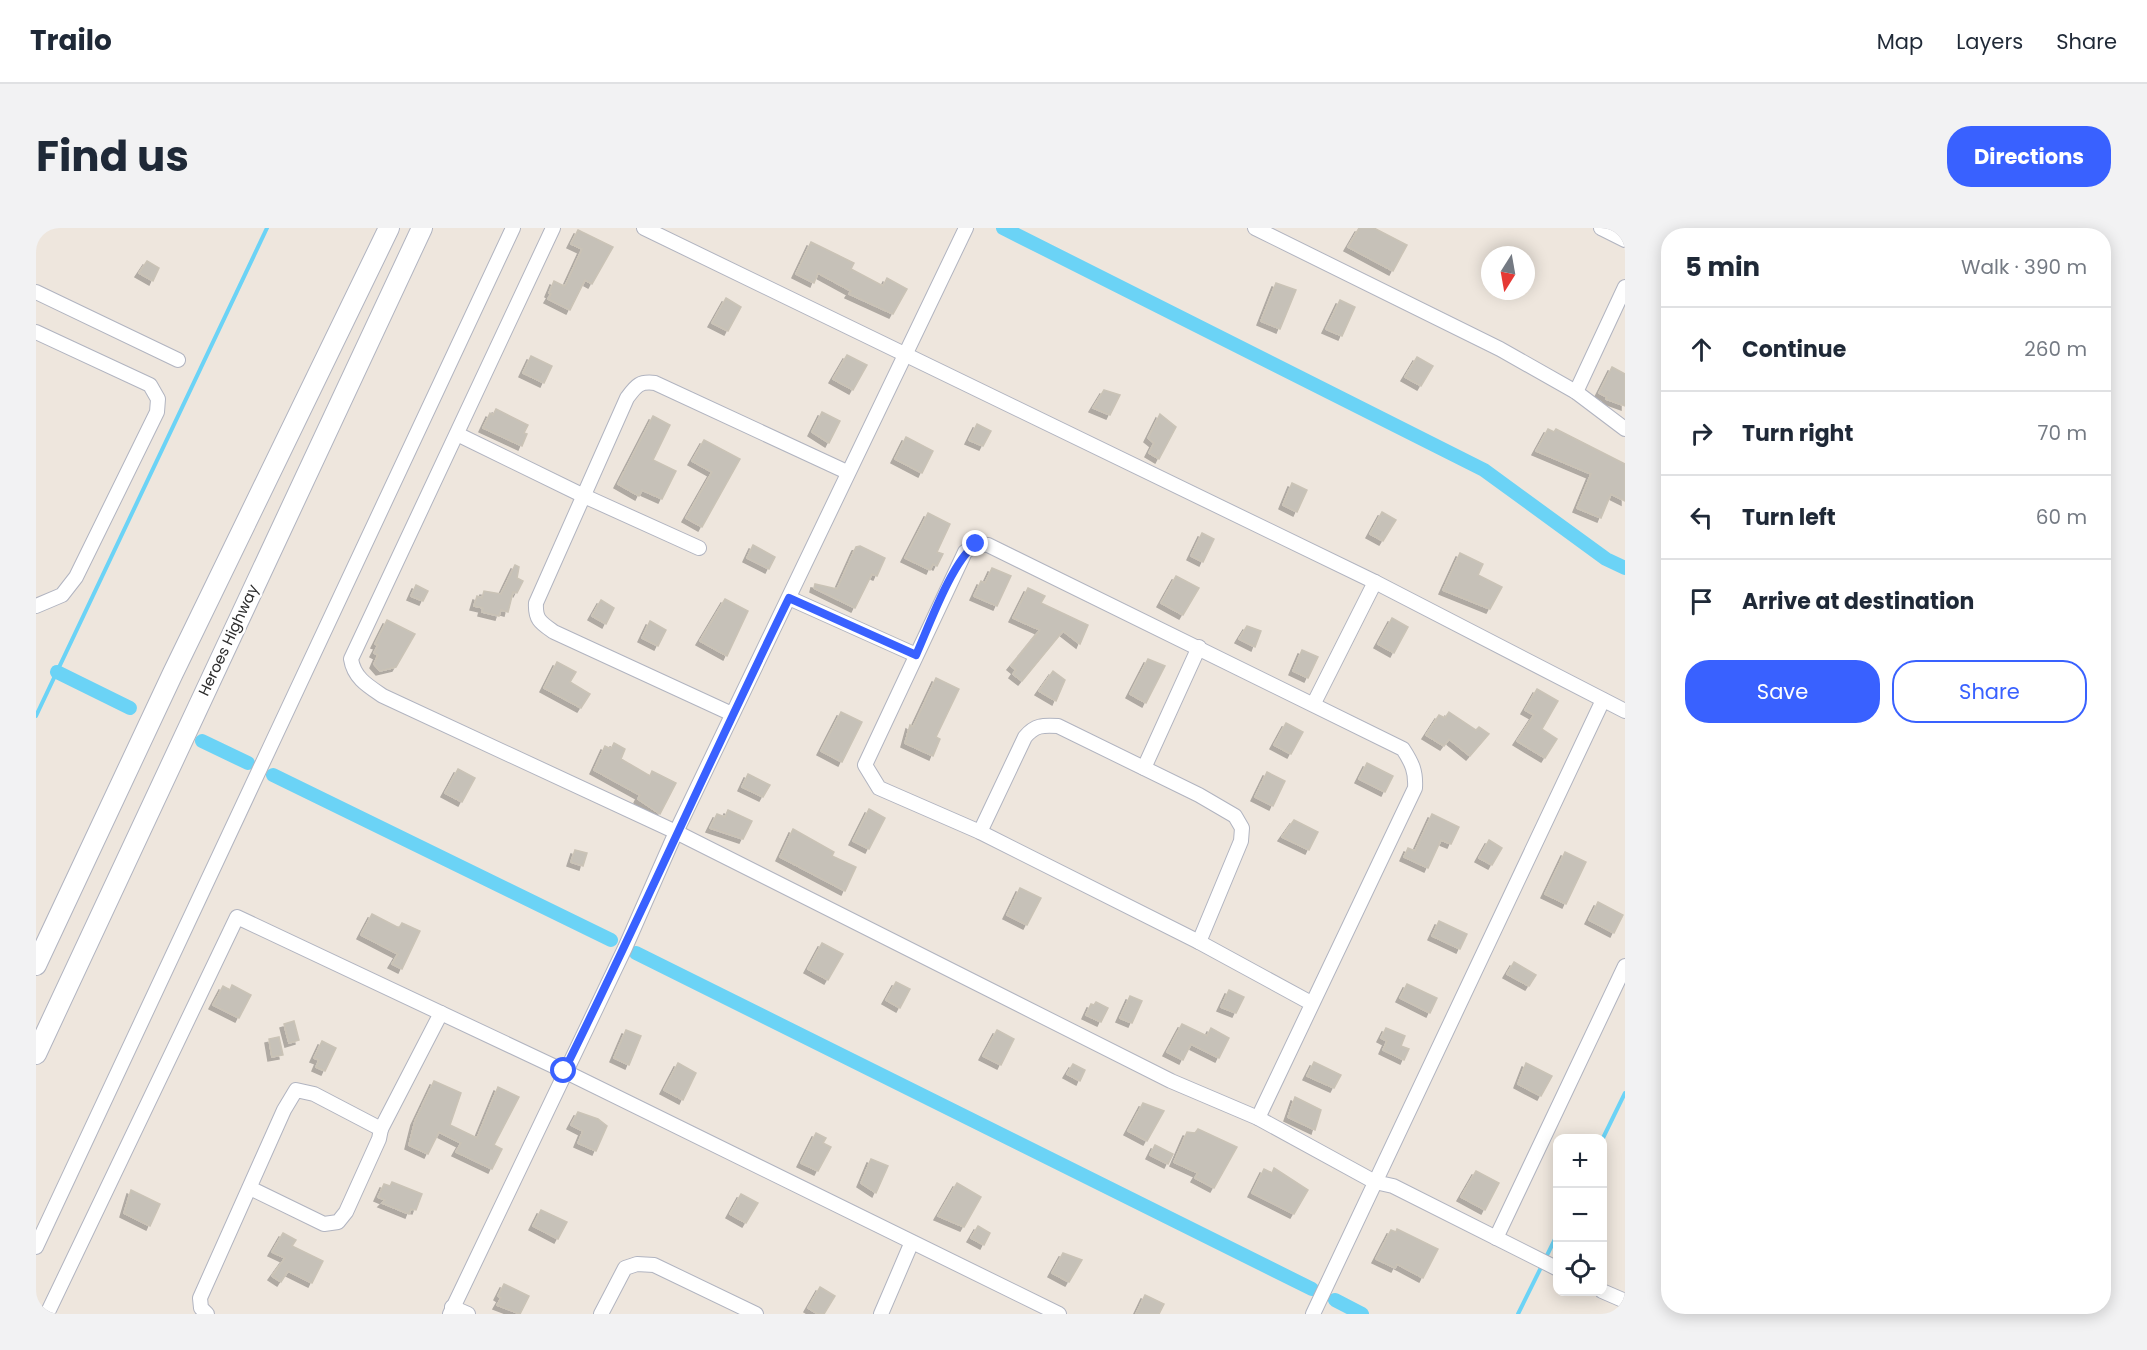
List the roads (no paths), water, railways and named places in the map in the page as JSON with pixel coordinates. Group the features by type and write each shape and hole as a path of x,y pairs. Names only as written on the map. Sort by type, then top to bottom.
{"main road":[{"path":"36,965 173,672 389,228"},
{"name":"Heroes Highway","path":"36,1054 422,228"}],"street":[{"path":"36,1246 513,228"},
{"path":"554,228 351,659 353,669 364,684 383,696 676,832 1170,1081 1258,1118 1375,1182 1393,1186 1553,1267"},
{"path":"644,228 904,356 1375,582 1625,711"},
{"path":"468,1314 451,1311 564,1071 625,948 676,832 732,714 966,228"},
{"path":"1255,228 1500,349 1575,392 1625,429"},
{"path":"1601,228 1625,240"},
{"path":"1575,392 1625,287"},
{"path":"36,292 178,360"},
{"path":"36,332 150,386 158,399 157,412 76,577 62,595 36,606"},
{"path":"732,714 540,623 536,616 536,603 627,398 637,384 644,381 655,383 848,472"},
{"path":"457,434 584,496 699,548"},
{"path":"1258,1118 1415,788 1416,775 1403,749 988,545 976,544 965,552 866,765 879,788 980,832 1198,942 1311,1003"},
{"path":"1314,704 1375,582"},
{"path":"789,598 916,655"},
{"path":"1144,768 1198,647"},
{"path":"1312,1314 1603,700"},
{"path":"980,832 1025,737 1032,729 1044,724 1058,726 1144,768 1235,816 1242,828 1241,841 1198,942"},
{"path":"47,1314 237,917 564,1071 912,1244 1059,1314"},
{"path":"1496,1238 1625,966"},
{"path":"250,1188 324,1224 338,1222 346,1212 379,1139 381,1129 441,1013"},
{"path":"207,1314 201,1308 200,1298 284,1110 296,1090 314,1094 381,1129"},
{"path":"881,1314 912,1244"},
{"path":"601,1314 625,1268 637,1264 654,1265 756,1314"},
{"path":"1607,1293 1625,1302"}],"waterway":[{"path":"36,716 267,228"},
{"path":"1003,228 1484,470 1606,559 1625,568"},
{"path":"57,672 130,708"},
{"path":"202,741 248,763"},
{"path":"273,775 611,940"},
{"path":"636,953 1312,1289"},
{"path":"1605,1134 1625,1093"},
{"path":"1518,1314 1554,1242"},
{"path":"1335,1300 1362,1314"}]}
